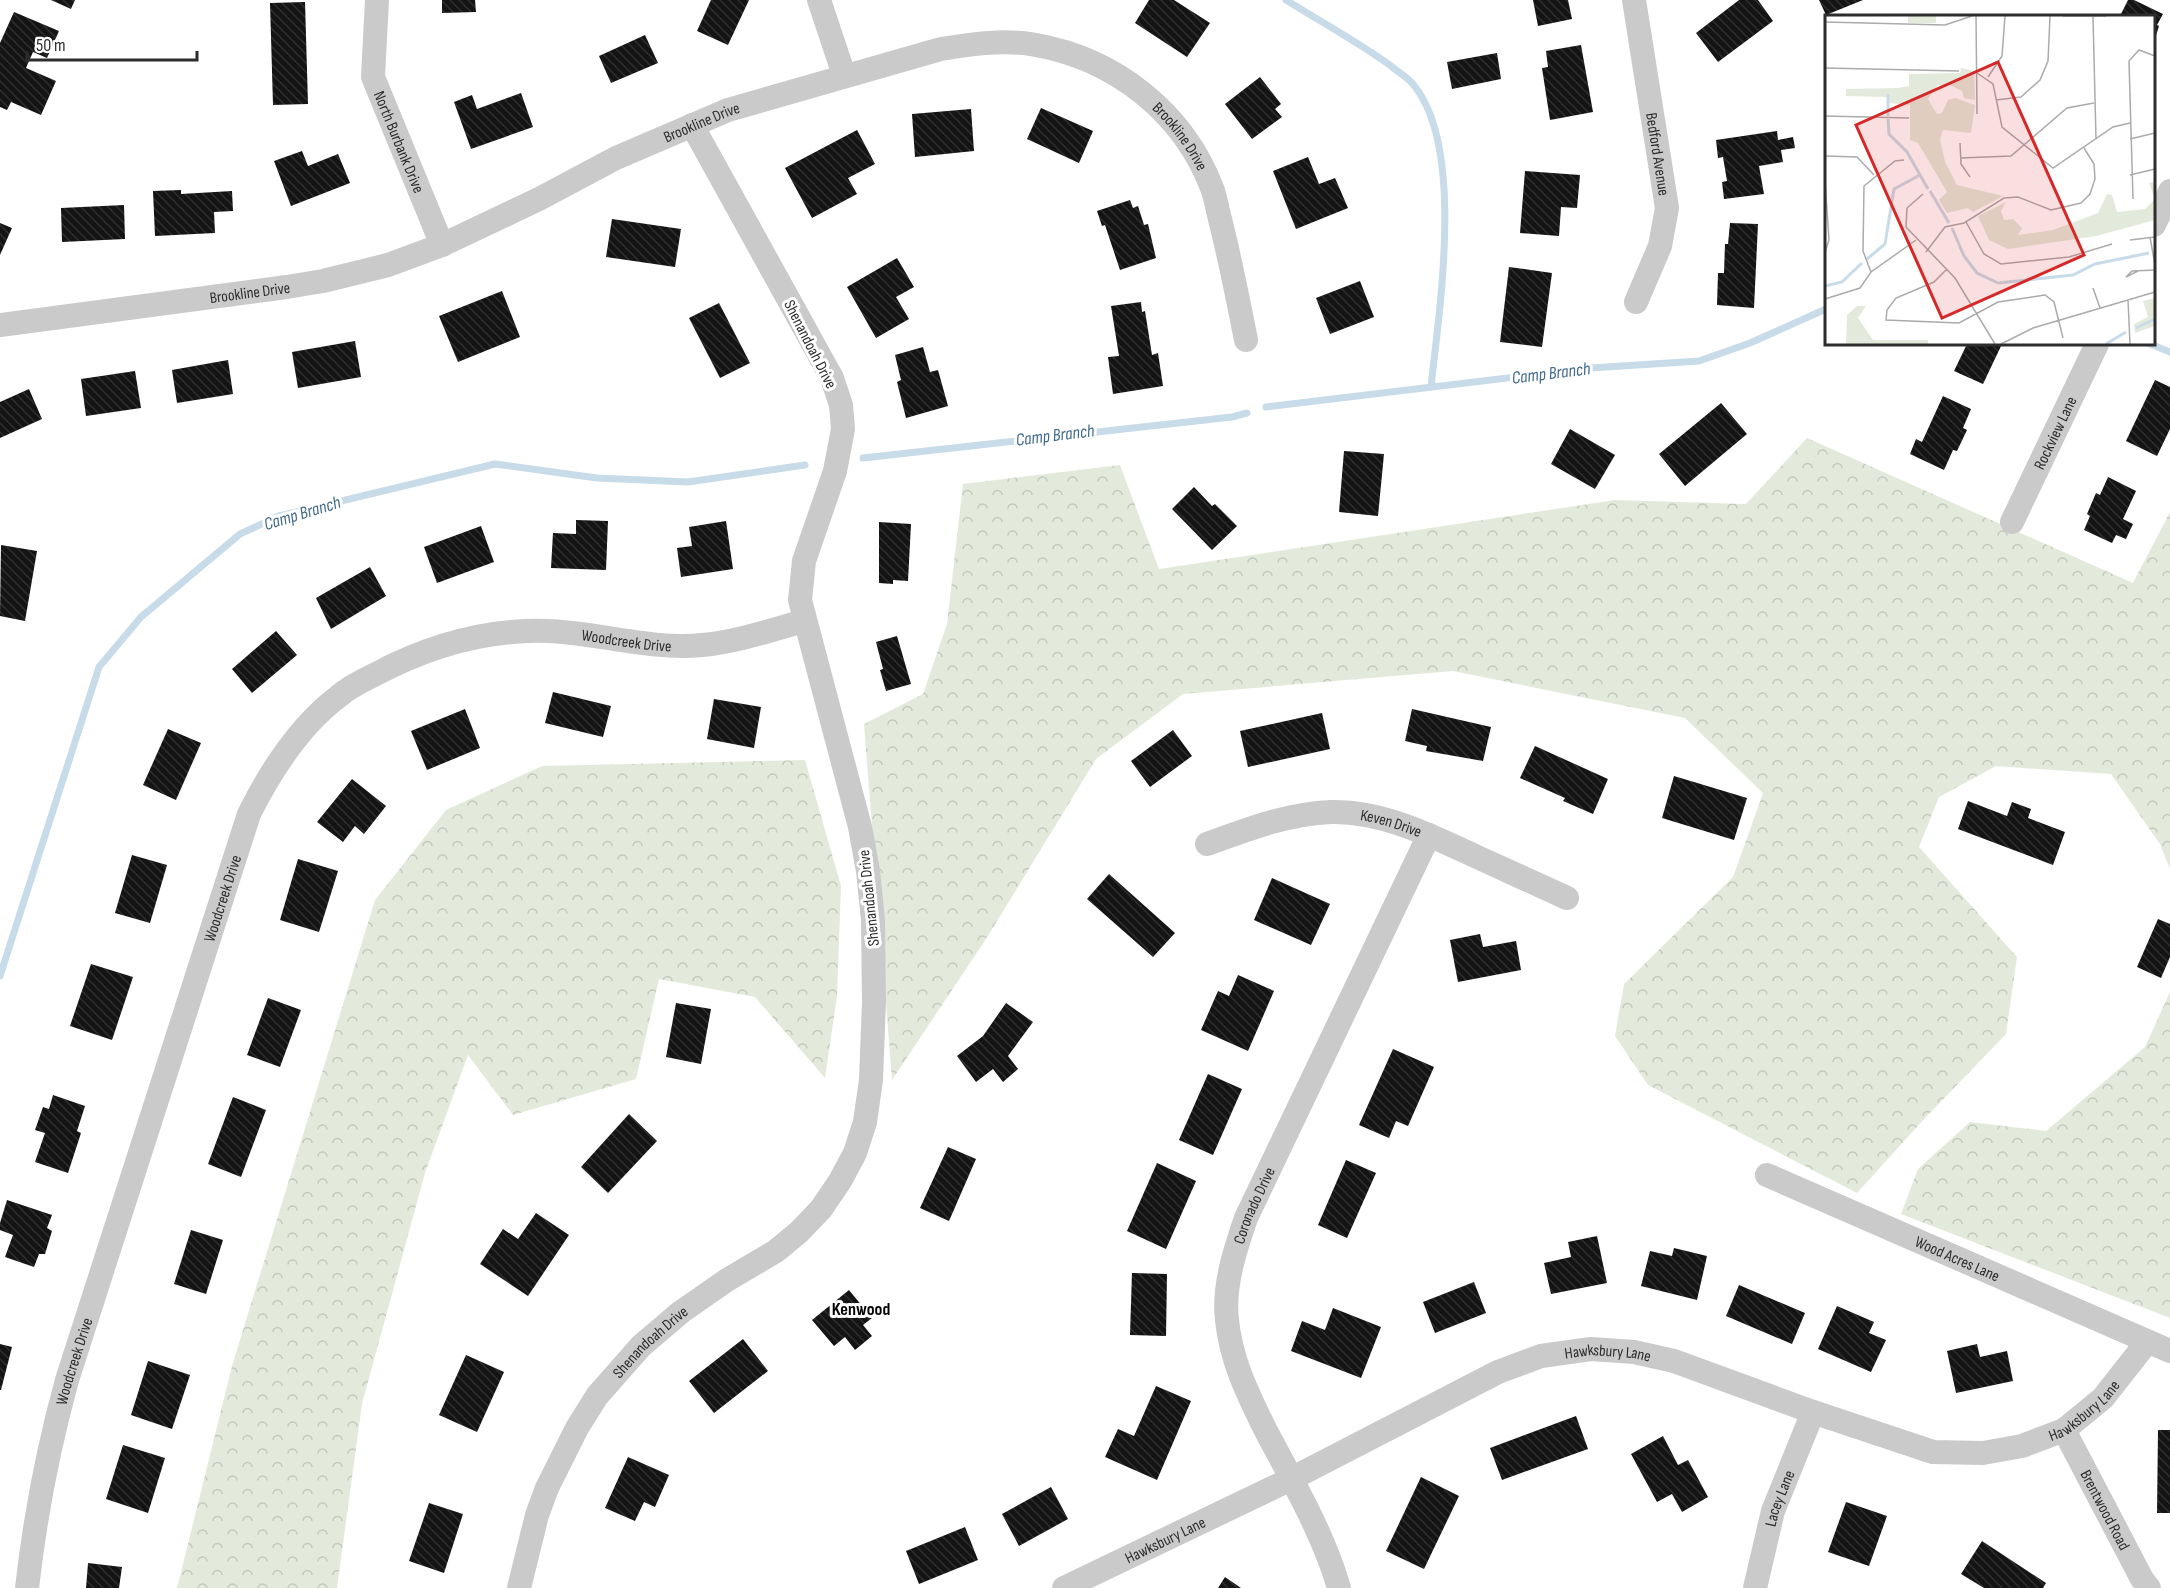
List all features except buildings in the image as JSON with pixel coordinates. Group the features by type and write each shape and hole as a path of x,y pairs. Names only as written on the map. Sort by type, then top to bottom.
{"street":[{"name":"North Burbank Drive","path":"377,0 373,77 442,245"},
{"path":"819,0 844,75"},
{"name":"Bedford Avenue","path":"1634,0 1667,208 1660,246 1636,302"},
{"name":"Brookline Drive","path":"0,325 323,281 388,265 442,245 616,158 728,110 941,49 1010,42 1035,44 1096,62 1124,78 1176,125 1195,154 1212,189 1228,247 1246,340"},
{"name":"Shenandoah Drive","path":"519,1588 537,1515 547,1488 577,1428 597,1396 641,1346 681,1312 727,1280 776,1251 799,1232 821,1209 855,1153 865,1122 871,1080 874,1002 873,920 868,871 860,827 800,600 802,571 835,471 843,429 841,405 831,378 692,125"},
{"path":"2155,223 2170,191"},
{"name":"Rockview Lane","path":"2012,522 2097,345"},
{"name":"Woodcreek Drive","path":"27,1588 40,1491 50,1442 67,1380 249,814 267,779 285,752 339,695 395,664 462,640 506,632 548,631 589,634 659,645 702,645 804,621"},
{"name":"Keven Drive","path":"1207,844 1258,824 1290,817 1332,812 1370,815 1429,835 1567,898"},
{"name":"Coronado Drive","path":"1339,1588 1323,1543 1240,1378 1231,1348 1226,1318 1228,1287 1234,1253 1246,1218 1429,835"},
{"name":"Wood Acres Lane","path":"1767,1175 2170,1351"},
{"name":"Hawksbury Lane","path":"1064,1588 1291,1479 1498,1372 1541,1356 1591,1349 1634,1352 1674,1361 1813,1412 1933,1452 1983,1453 2022,1446 2064,1430 2103,1398 2147,1342"},
{"name":"Lacey Lane","path":"1755,1588 1773,1511 1813,1412"},
{"name":"Brentwood Road","path":"2064,1430 2142,1579 2149,1588"}],"green space":[{"path":"1807,438 2133,583 2170,512 2170,869 2160,844 2111,774 1996,766 1939,797 1919,847 2017,957 2006,1034 1857,1193 1648,1085 1615,1036 1624,984 1733,877 1763,793 1685,718 1453,671 1183,694 1096,759 986,939 892,1080 864,724 923,694 947,624 963,484 1120,465 1159,569 1615,500 1746,504"},
{"path":"805,760 841,886 837,996 825,1078 755,997 659,979 636,1079 513,1115 468,1055 425,1173 362,1404 337,1588 177,1588 232,1366 375,900 446,810 542,766"},
{"path":"2170,992 2170,1318 1901,1214 1918,1169 1970,1122 2046,1131 2145,1047"}],"waterway":[{"path":"1286,0 1391,66 1412,83 1429,111 1439,146 1444,186 1445,229 1443,273 1431,387"},
{"name":"Camp Branch","path":"1266,407 1591,368 1699,361 1750,343 1825,309"},
{"name":"Camp Branch","path":"2152,345 2170,352"},
{"name":"Camp Branch","path":"863,458 1232,417 1247,413"},
{"name":"Camp Branch","path":"0,976 99,667 141,617 240,534 279,516 495,464 597,478 688,482 805,465"}],"district":[{"name":"Kenwood","path":"861,1309"}]}
